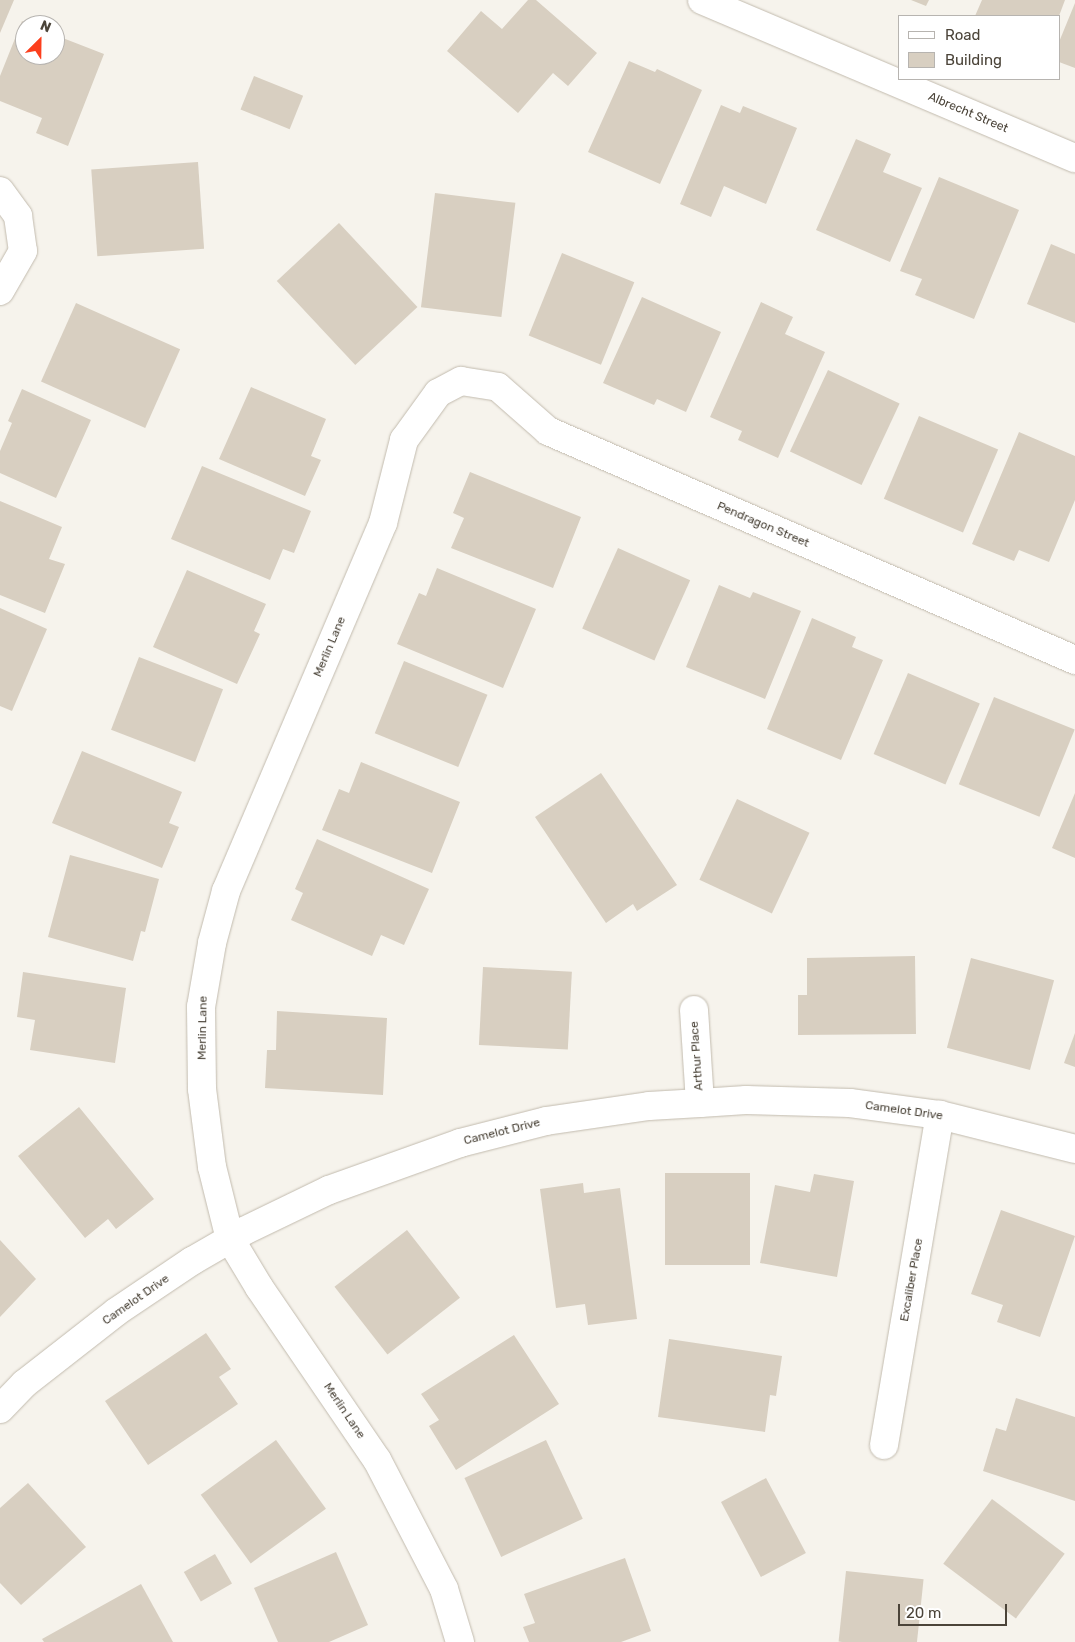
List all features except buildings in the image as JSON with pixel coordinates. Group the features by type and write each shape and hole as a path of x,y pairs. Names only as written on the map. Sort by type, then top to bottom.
{"street":[{"name":"Albrecht Street","path":"702,0 1075,158"},
{"path":"0,191 18,216 24,251 0,291"},
{"name":"Pendragon Street","path":"461,381 498,387 548,431 1075,660"},
{"name":"Merlin Lane","path":"460,1642 444,1589 377,1460 259,1287 230,1239 212,1167 202,1089 201,1007 212,943 226,891 383,523 404,440 438,393 461,381"},
{"name":"Arthur Place","path":"694,1010 700,1103"},
{"name":"Camelot Drive","path":"0,1409 24,1384 116,1312 230,1239 329,1190 460,1143 546,1121 649,1106 746,1100 850,1103 940,1114 1075,1149"},
{"name":"Excaliber Place","path":"884,1446 940,1114"}]}
